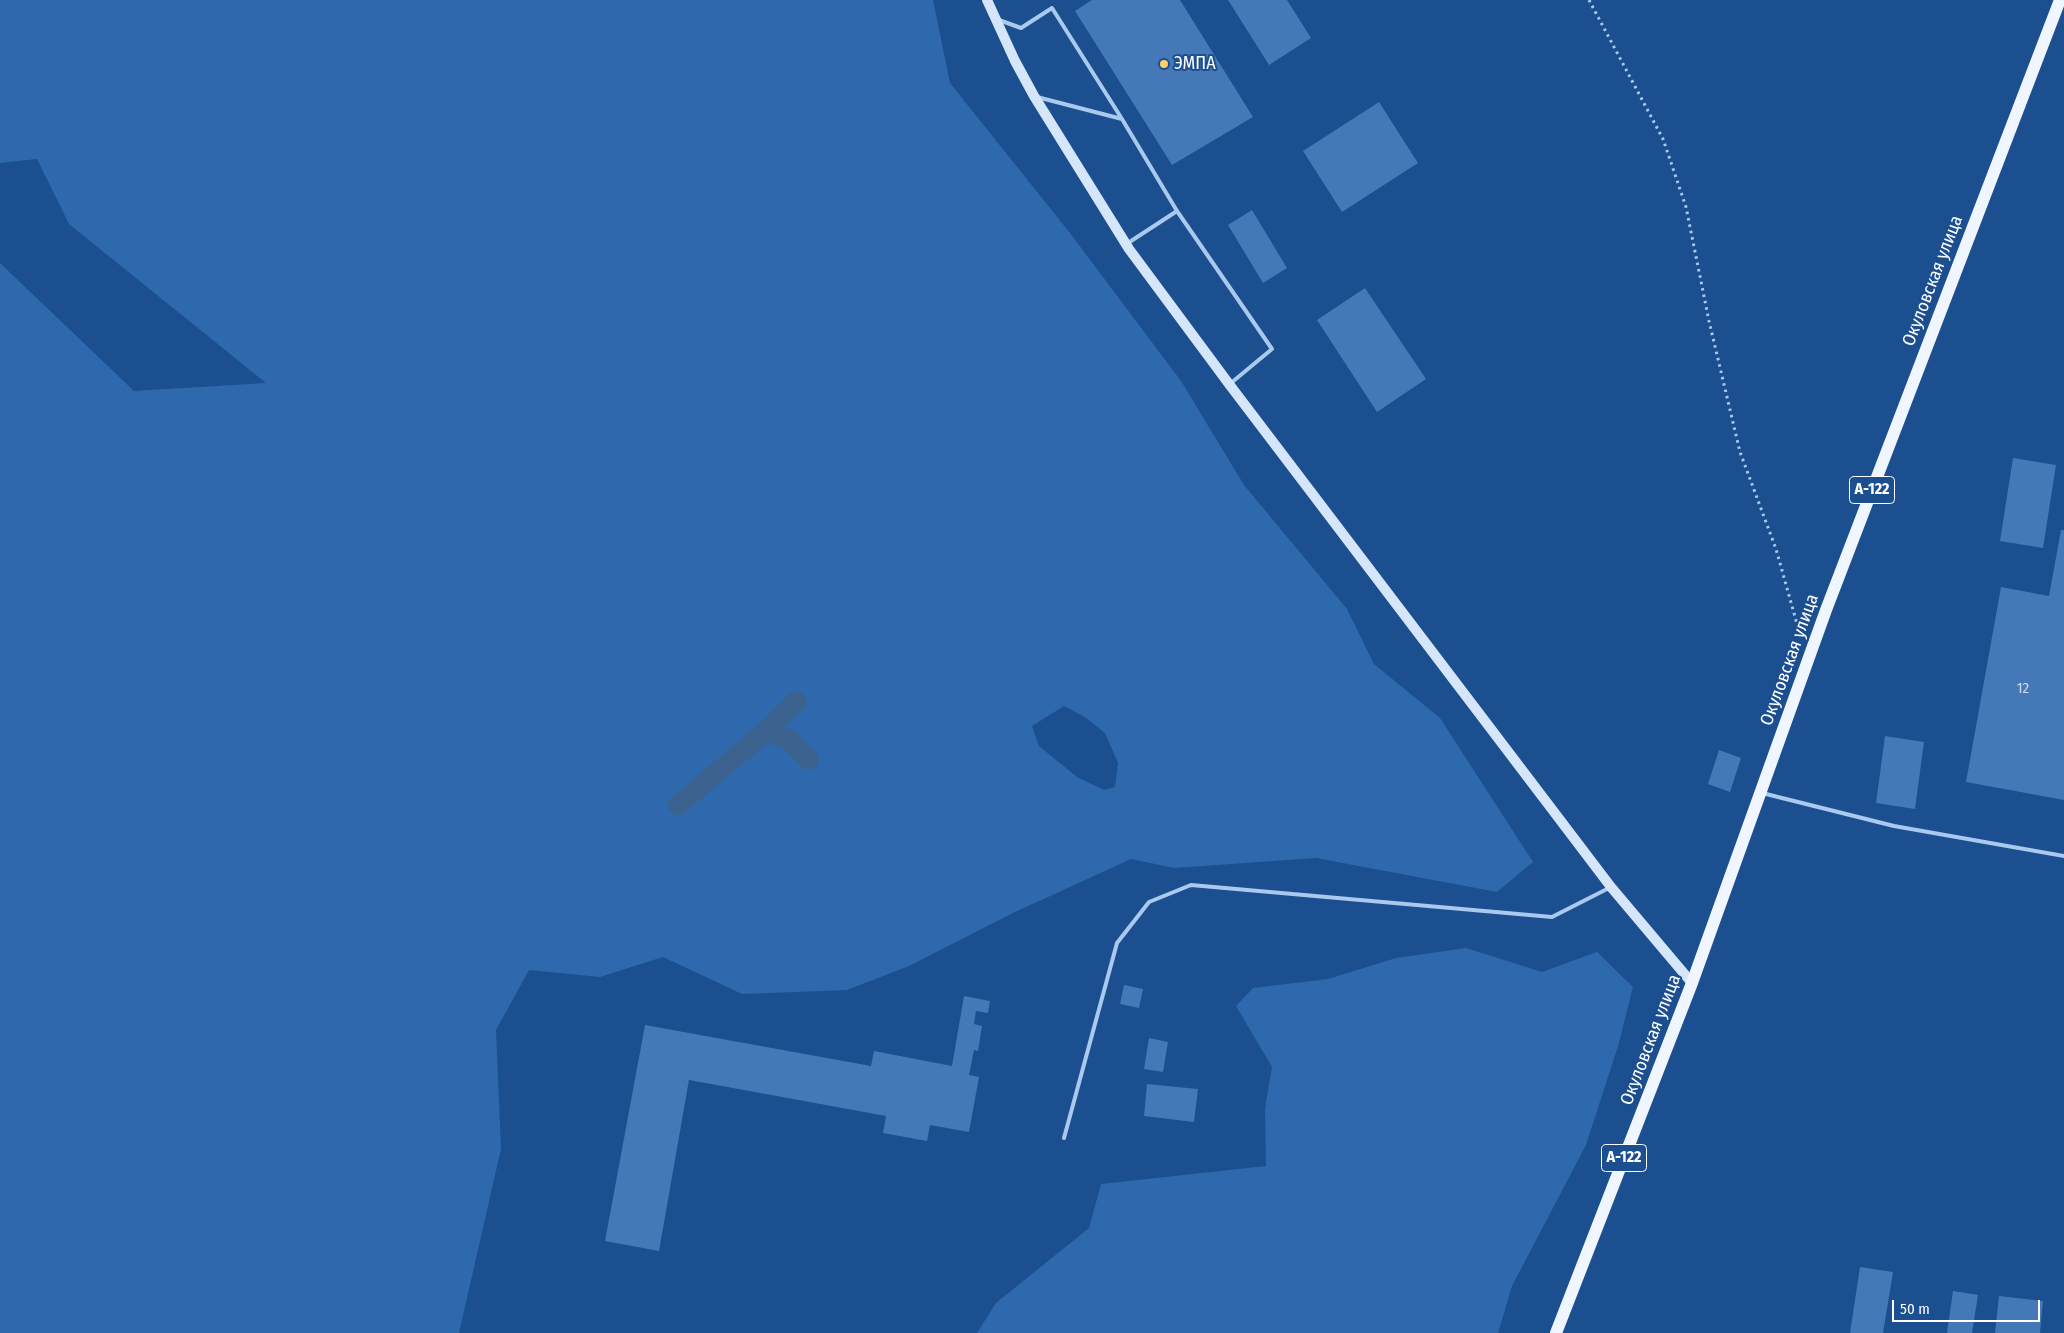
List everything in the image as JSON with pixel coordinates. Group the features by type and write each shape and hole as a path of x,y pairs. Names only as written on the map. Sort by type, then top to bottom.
{"main road":[{"path":"987,0 994,18 1034,96 1127,244 1229,384 1611,887 1692,983"},
{"name":"Окуловская улица","path":"1556,1333 1692,983 1857,527 2060,0"}],"lane":[{"path":"994,18 1021,28 1052,8 1177,211 1272,349 1229,384"},
{"path":"1034,96 1122,119"},
{"path":"1127,244 1177,211"},
{"path":"1760,792 1894,826 2064,856"},
{"path":"1064,1138 1117,943 1149,902 1191,885 1552,917 1611,887"}],"path":[{"path":"1589,0 1662,139 1686,207 1709,321 1740,452 1776,548 1799,631"}],"shaded area":[{"path":"0,0 933,0 950,83 1070,233 1181,381 1244,485 1347,609 1374,664 1440,718 1533,862 1497,892 1316,858 1174,868 1131,859 1013,913 909,966 847,990 742,994 663,957 600,977 529,970 496,1030 501,1149 459,1333 0,1333 0,263 134,391 266,383 69,224 37,159 0,163","holes":["1064,706 1085,717 1105,733 1118,763 1115,787 1104,790 1077,777 1039,746 1032,726"]},
{"path":"1466,948 1542,972 1597,952 1633,987 1619,1043 1586,1145 1512,1286 1498,1333 977,1333 996,1303 1089,1228 1101,1184 1266,1166 1265,1108 1272,1067 1236,1006 1253,988 1328,979 1396,958"}],"building":[{"name":"ЭМПА","path":"1092,0 1180,0 1253,117 1172,165 1075,11"},
{"path":"1228,0 1287,0 1311,38 1269,65"},
{"path":"1379,102 1418,163 1342,212 1303,151"},
{"path":"1252,210 1287,268 1263,283 1228,225"},
{"path":"1365,288 1426,379 1377,412 1317,320"},
{"path":"2013,458 2056,465 2043,548 2000,541"},
{"path":"2061,530 2064,530 2064,800 1966,782 2001,587 2049,596"},
{"path":"1885,736 1924,742 1915,809 1876,803"},
{"path":"1719,750 1741,758 1730,792 1708,784"},
{"path":"1124,985 1143,989 1139,1008 1120,1004"},
{"path":"964,996 990,1001 988,1013 976,1011 974,1024 982,1026 978,1051 974,1050 969,1075 979,1077 969,1132 930,1125 927,1141 883,1133 886,1116 689,1080 659,1251 605,1241 645,1025 871,1066 874,1051 952,1066"},
{"path":"1149,1038 1168,1042 1163,1072 1144,1069"},
{"path":"1147,1084 1198,1089 1194,1122 1144,1116"},
{"path":"1860,1267 1893,1272 1883,1333 1850,1333"},
{"path":"1953,1291 1978,1295 1972,1333 1947,1333"},
{"path":"1999,1296 2043,1301 2040,1333 1995,1333"}],"waterway":[{"path":"765,732 797,702"},
{"path":"678,805 765,732 790,740 809,760"}],"place":[{"name":"ЭМПА","path":"1164,64"}]}
